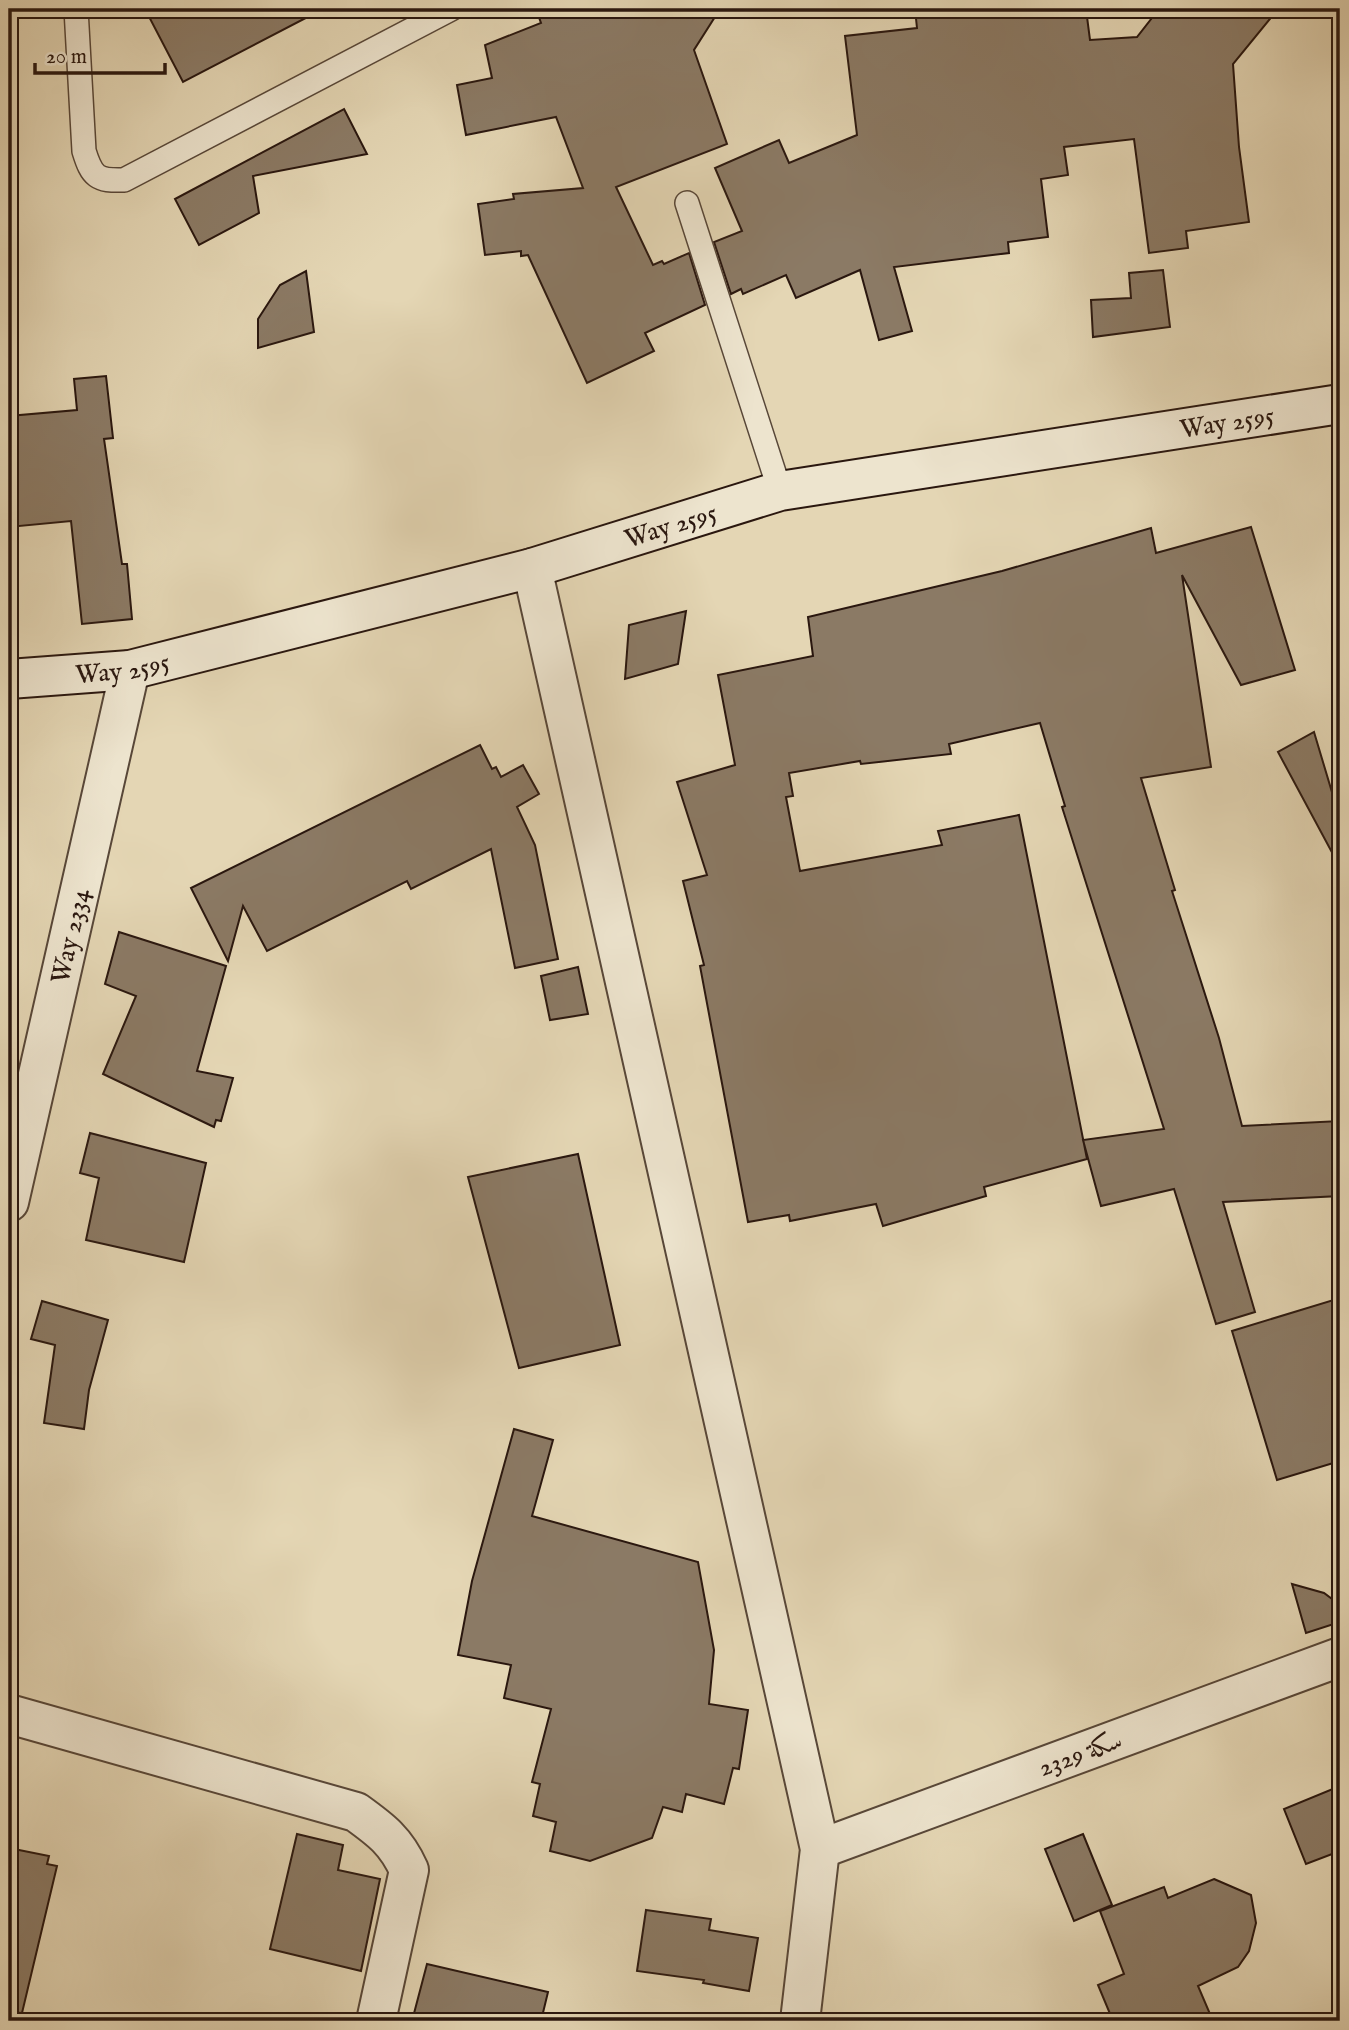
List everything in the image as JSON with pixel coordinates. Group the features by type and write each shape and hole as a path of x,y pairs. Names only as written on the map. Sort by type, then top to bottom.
{"street":[{"name":"Way 2595","path":"9,679 130,670 532,568 780,491 1340,404"},
{"path":"532,568 820,1849 800,2021"},
{"name":"Way 2334","path":"9,1202 130,670"},
{"name":"سكة 2329","path":"820,1849 1340,1657"},
{"path":"9,1714 356,1812 383,1831 401,1851 409,1870 376,2021"}],"lane":[{"path":"76,9 84,151 90,169 105,180 124,180 451,9"},
{"path":"687,203 780,491"}],"building":[{"path":"145,9 323,9 183,82"},
{"path":"536,9 720,9 694,50 727,144 616,187 653,265 662,261 664,264 689,253 705,305 645,333 654,351 587,383 528,255 521,256 521,251 485,255 478,204 514,199 513,194 583,188 556,117 466,135 457,85 492,78 485,45 541,23"},
{"path":"915,9 1086,9 1090,40 1137,37 1159,9 1278,9 1233,64 1239,147 1249,222 1186,231 1188,248 1149,253 1134,139 1064,147 1068,175 1041,179 1048,237 1008,242 1009,253 894,267 912,331 879,340 860,270 796,298 786,275 743,294 741,289 731,294 714,242 742,231 715,168 779,140 789,163 857,135 845,36 917,28"},
{"path":"344,109 367,154 253,176 259,213 199,245 175,199"},
{"path":"1163,270 1170,327 1093,337 1091,300 1131,298 1129,273"},
{"path":"306,271 314,332 258,348 258,319 280,285"},
{"path":"106,376 113,438 104,439 122,564 127,564 132,619 82,624 71,521 9,527 9,416 77,410 74,379"},
{"path":"1251,527 1295,670 1241,685 1182,575 1211,767 1141,778 1175,890 1172,891 1219,1038 1242,1126 1340,1121 1340,1196 1223,1202 1255,1312 1216,1324 1174,1189 1101,1206 1084,1143 1087,1159 984,1187 986,1196 883,1226 876,1204 790,1221 789,1215 748,1222 700,966 704,965 683,881 707,875 677,782 735,765 718,675 813,656 808,617 1002,571 1151,528 1156,553","holes":["1040,723 1065,806 1062,807 1164,1129 1083,1140 1019,815 938,831 942,845 800,871 786,797 793,796 789,773 860,761 861,764 951,754 949,744"]},
{"path":"686,611 678,664 625,679 629,625"},
{"path":"1314,732 1340,819 1340,856 1335,858 1278,752"},
{"path":"480,745 492,769 496,767 501,777 523,765 539,794 517,807 535,845 558,959 515,968 491,849 411,889 407,881 267,951 243,906 228,961 191,888"},
{"path":"119,932 226,966 197,1071 233,1078 221,1121 216,1120 214,1127 103,1074 136,996 105,984"},
{"path":"578,967 588,1014 550,1020 541,976"},
{"path":"90,1133 206,1163 184,1262 86,1240 99,1178 80,1173"},
{"path":"578,1154 620,1345 519,1368 468,1177"},
{"path":"1340,1298 1340,1461 1277,1480 1232,1331"},
{"path":"42,1301 108,1320 89,1390 84,1429 44,1423 55,1345 31,1339"},
{"path":"514,1429 553,1440 532,1516 698,1562 714,1650 709,1704 748,1710 739,1769 733,1768 724,1804 686,1794 682,1812 663,1807 652,1838 590,1861 550,1851 556,1822 533,1816 540,1784 532,1782 551,1709 504,1698 511,1665 458,1655 472,1581"},
{"path":"1292,1584 1324,1593 1340,1605 1340,1622 1306,1633"},
{"path":"1340,1786 1340,1851 1306,1864 1284,1809"},
{"path":"297,1834 343,1845 338,1870 380,1879 361,1971 270,1949"},
{"path":"1083,1834 1112,1905 1074,1921 1045,1849"},
{"path":"9,1848 49,1856 47,1864 57,1866 22,2013 9,2012"},
{"path":"1214,1879 1251,1895 1256,1923 1249,1951 1238,1967 1198,1986 1213,2021 1113,2021 1098,1985 1124,1974 1100,1911 1164,1887 1168,1898"},
{"path":"646,1910 711,1919 709,1930 758,1938 749,1991 703,1983 704,1980 637,1971"},
{"path":"427,1964 548,1992 541,2021 412,2021"}]}
